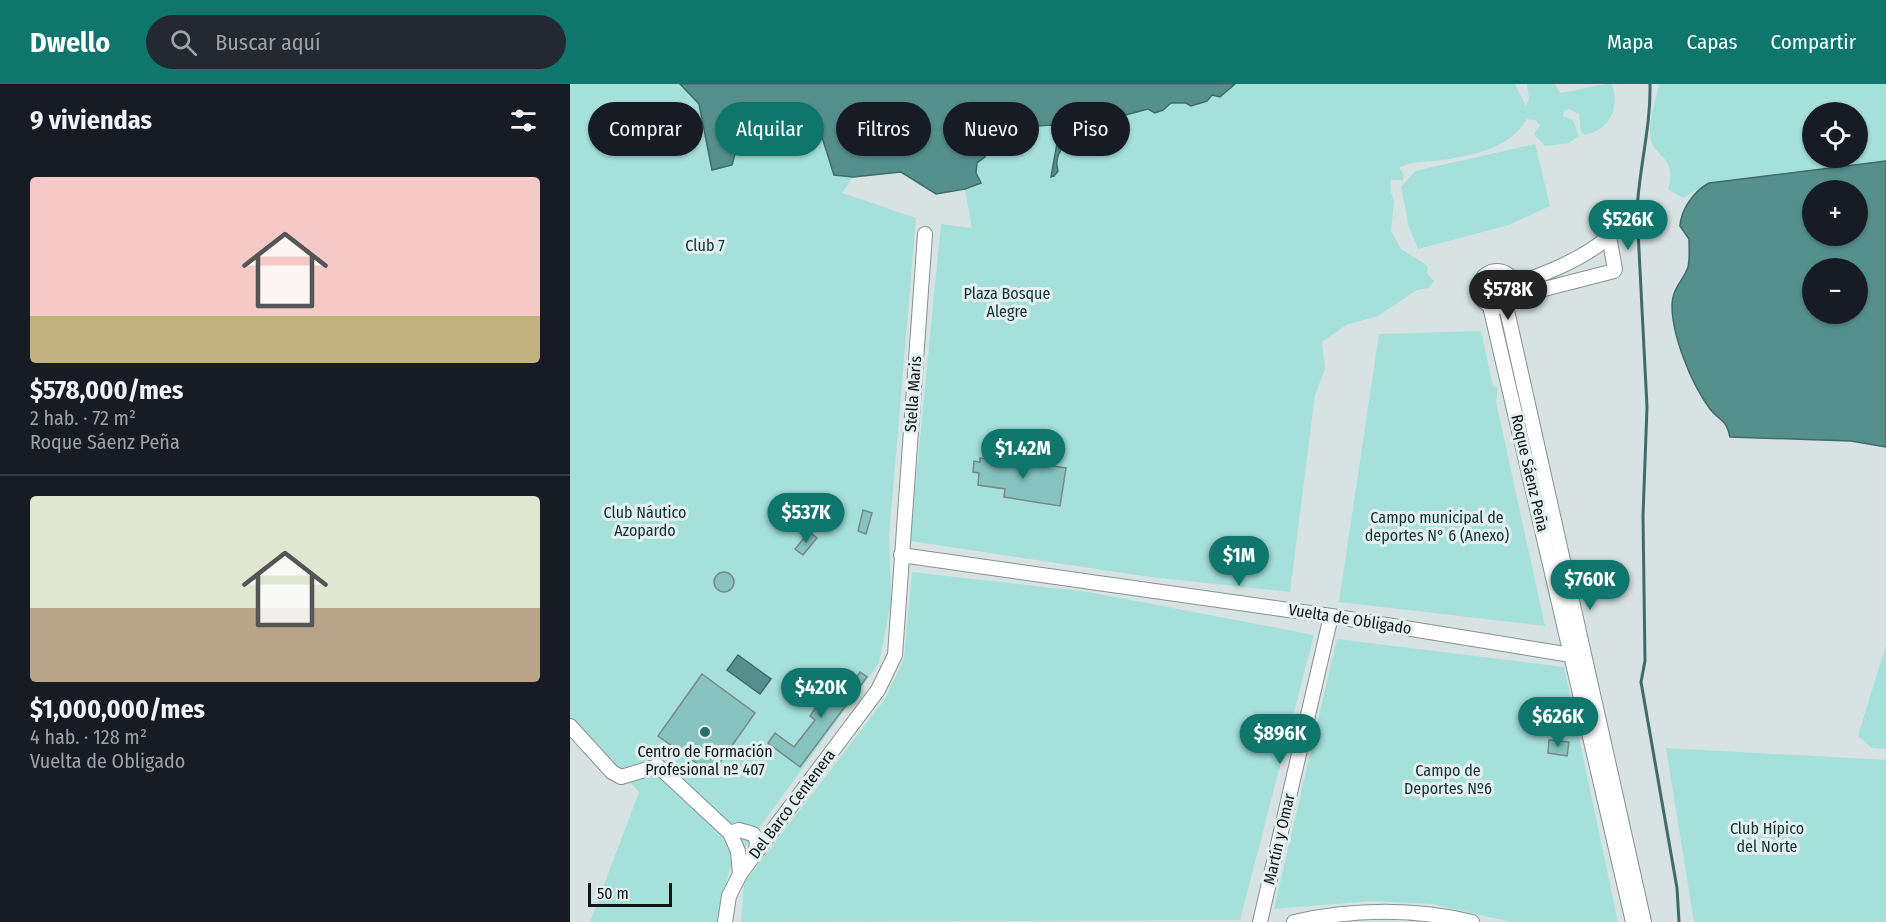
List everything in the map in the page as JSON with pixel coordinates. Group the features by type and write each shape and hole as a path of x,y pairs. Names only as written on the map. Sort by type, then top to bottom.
{"street":[{"name":"Stella Maris","path":"901,555 925,234"},
{"path":"1490,306 1589,252 1605,240 1610,242 1614,271 1512,296"},
{"name":"Roque Sáenz Peña","path":"1633,922 1577,653 1510,275 1501,270 1491,271 1484,275 1478,290 1480,297 1490,306 1577,653 1644,922"},
{"name":"Vuelta de Obligado","path":"901,555 1577,653"},
{"name":"Del Barco Centenera","path":"725,922 729,896 740,874 878,690 895,655 901,555"},
{"name":"Martín y Omar","path":"1260,922 1331,616"},
{"path":"570,726 612,772 621,777 658,766 730,833 738,851 740,874"},
{"path":"730,833 739,830 753,834 757,840 756,852"},
{"path":"1294,922 1369,912 1407,912 1472,922"}],"green space":[{"path":"570,84 679,84 697,102 588,102 588,156 703,156 703,124 712,170 732,165 734,156 824,156 824,143 834,175 853,177 842,193 916,218 889,537 891,602 879,663 730,868 717,922 590,922 639,792 570,719"},
{"name":"Plaza Bosque Alegre","path":"1235,84 1515,84 1526,106 1529,99 1527,84 1555,84 1560,93 1612,84 1614,102 1611,117 1607,123 1585,135 1581,132 1579,114 1569,109 1564,111 1563,116 1573,120 1579,136 1569,143 1545,146 1534,134 1540,125 1535,120 1527,119 1519,130 1499,145 1461,157 1408,164 1399,168 1404,174 1403,180 1391,180 1390,190 1394,201 1391,231 1401,249 1428,266 1427,273 1434,281 1429,288 1417,290 1378,316 1346,325 1322,342 1325,369 1315,395 1290,592 1150,577 910,541 941,224 972,228 965,189 981,183 976,173 977,163 985,156 1039,156 1039,126 1051,125 1051,156 1055,156 1051,176 1058,171 1056,167 1059,156 1130,156 1130,113 1148,108 1155,113 1181,100 1220,97"},
{"path":"1659,84 1886,84 1886,161 1868,163 1868,102 1802,102 1802,168 1830,168 1709,183 1683,198 1668,189 1670,169 1652,143 1651,123"},
{"path":"1535,144 1550,206 1509,225 1418,249 1409,227 1401,187 1415,171"},
{"path":"1494,279 1502,279 1509,286 1509,294 1502,301 1494,301 1487,294 1487,286"},
{"name":"Campo municipal de deportes N° 6 (Anexo)","path":"1481,331 1493,386 1498,387 1496,402 1545,626 1339,602 1379,334"},
{"path":"912,572 1089,592 1314,635 1240,920 741,922 744,883 885,699 904,659"},
{"name":"Campo de Deportes Nº6","path":"1337,639 1564,667 1618,922 1511,922 1432,904 1372,901 1274,909"},
{"path":"1886,645 1886,749 1872,748 1858,736"},
{"name":"Club Hípico del Norte","path":"1666,748 1886,760 1886,922 1694,922"}],"shaded area":[{"path":"680,84 1235,84 1220,97 1212,95 1207,101 1191,106 1186,103 1171,103 1155,113 1148,109 1130,114 1130,102 1051,102 1051,125 1039,126 1039,102 943,102 943,156 985,156 977,163 976,173 981,183 965,189 936,194 901,172 853,177 834,175 824,143 824,102 715,102 715,156 734,156 732,165 712,170 703,124 703,102 697,102"},
{"path":"1055,156 1059,156 1058,171 1051,177"},
{"path":"1886,161 1886,447 1851,441 1730,437 1725,423 1710,409 1696,386 1684,359 1675,331 1672,305 1676,289 1689,264 1689,239 1680,226 1681,220 1693,196 1709,183 1830,168 1868,168 1868,163"},
{"path":"738,655 771,679 760,694 727,670"}],"building":[{"path":"980,458 1039,467 1039,464 1066,468 1060,506 1004,497 1005,489 978,485 979,473 973,472 974,461 980,462"},
{"path":"826,501 833,506 820,523 813,517"},
{"path":"863,510 872,513 866,534 858,531"},
{"path":"809,532 817,538 803,555 795,549"},
{"path":"724,572 731,575 734,582 731,589 724,592 717,589 714,582 717,575"},
{"path":"841,672 854,681 860,672 867,677 800,767 768,743 775,733 794,747 815,720 810,716"},
{"path":"702,674 755,713 712,774 658,736"},
{"path":"1549,740 1569,742 1567,756 1548,753"}],"waterway":[{"path":"1650,84 1649,116 1637,211 1647,407 1643,516 1645,661 1641,682 1677,888 1679,922"}],"place":[{"name":"Centro de Formación Profesional nº 407","path":"705,732"}],"park label":[{"name":"Club 7","path":"705,245"},
{"name":"Club Náutico Azopardo","path":"645,521"}]}
